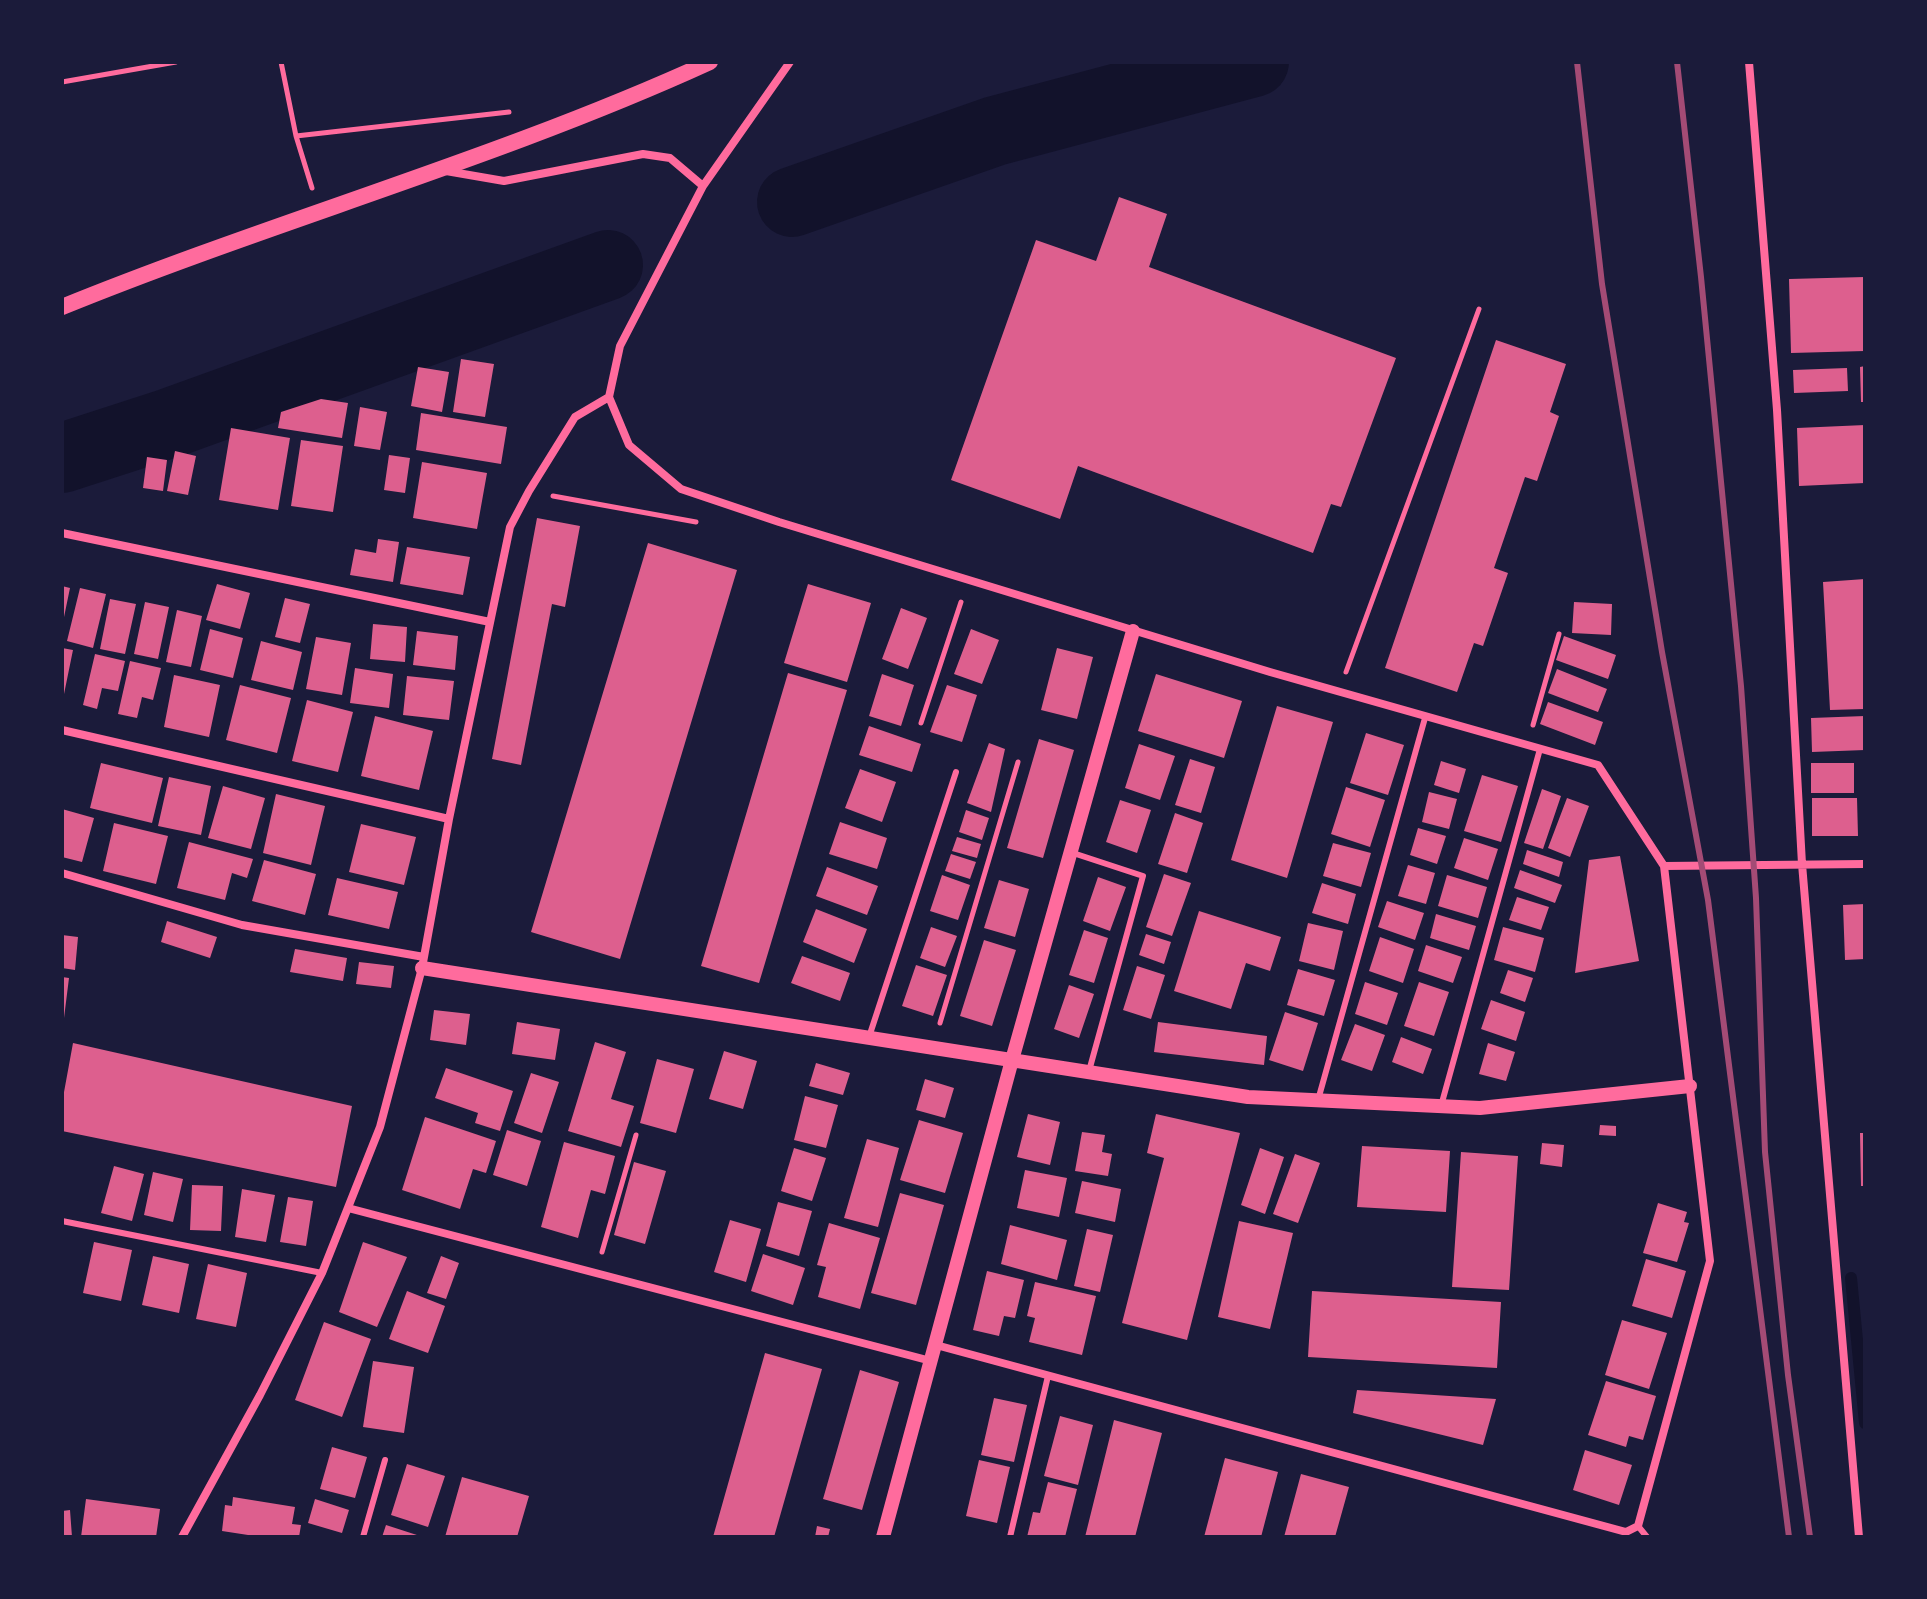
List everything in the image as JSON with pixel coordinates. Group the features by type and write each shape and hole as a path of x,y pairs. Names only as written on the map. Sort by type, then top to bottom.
{"main road":[{"path":"62,307 142,275 538,133 710,62"}],"street":[{"path":"790,62 703,186 620,346 609,397 629,445 681,489 779,522 1425,718 1598,765 1664,866 1710,1261 1638,1526 1626,1532 936,1345"},
{"path":"1749,62 1777,410 1802,864 1859,1537"},
{"path":"438,170 504,181 643,154 670,158 703,186"},
{"path":"182,1537 322,1273 380,1127 423,963 449,819 510,527 575,417 609,397"},
{"path":"62,533 490,622"},
{"path":"883,1537 1069,852 1133,631"},
{"path":"62,730 449,819"},
{"path":"1664,866 1865,864"},
{"path":"62,873 242,925 423,963 1248,1097 1480,1108 1690,1086"},
{"path":"348,1208 931,1361"}],"lane":[{"path":"1318,1100 1425,718"},
{"path":"1441,1106 1540,749"},
{"path":"869,1037 956,772"},
{"path":"1069,852 1143,876 1089,1072"},
{"path":"62,1221 322,1273"},
{"path":"1010,1537 1048,1376"},
{"path":"363,1537 385,1460"},
{"path":"1638,1526 1647,1537"}],"path":[{"path":"62,82 176,62"},
{"path":"281,62 296,136 313,193"},
{"path":"296,136 498,112 526,112 538,133"},
{"path":"1339,692 1479,309"},
{"path":"529,491 703,524"},
{"path":"921,723 968,579"},
{"path":"1527,745 1559,634"},
{"path":"933,1047 1018,762"},
{"path":"596,1272 636,1135"}],"building":[{"path":"1119,197 1167,214 1149,267 1396,358 1341,507 1331,504 1313,553 1078,466 1060,519 951,480 1036,240 1096,261"},
{"path":"1865,277 1865,351 1791,353 1789,279"},
{"path":"1496,340 1566,364 1550,412 1559,416 1537,481 1525,477 1494,568 1508,573 1483,646 1474,643 1457,692 1385,668"},
{"path":"461,359 494,364 485,417 453,412"},
{"path":"1865,366 1865,402 1861,402 1860,367"},
{"path":"418,367 449,372 442,412 411,406"},
{"path":"1847,368 1848,391 1794,393 1793,370"},
{"path":"321,399 348,403 342,438 278,428 281,412"},
{"path":"360,407 387,412 380,450 354,446"},
{"path":"421,413 507,427 501,464 416,450"},
{"path":"1865,425 1865,483 1799,486 1797,428"},
{"path":"231,428 290,438 278,510 219,500"},
{"path":"301,440 343,446 333,512 291,506"},
{"path":"175,451 196,456 188,495 167,491"},
{"path":"389,455 410,458 405,493 384,490"},
{"path":"147,457 167,460 163,491 143,488"},
{"path":"422,462 487,473 477,529 413,518"},
{"path":"537,518 580,526 565,607 552,604 521,765 492,759"},
{"path":"378,539 399,542 393,582 350,575 355,549 376,553"},
{"path":"648,543 737,570 620,959 531,932"},
{"path":"407,547 470,557 463,595 400,584"},
{"path":"1865,579 1865,709 1830,710 1823,582"},
{"path":"217,584 250,593 240,629 206,620"},
{"path":"808,584 871,603 847,682 784,663"},
{"path":"62,586 70,588 63,622 62,622"},
{"path":"80,588 106,594 93,648 67,641"},
{"path":"285,598 310,604 300,643 275,637"},
{"path":"110,599 136,604 125,654 100,649"},
{"path":"145,602 169,607 158,659 134,654"},
{"path":"1574,602 1612,604 1611,635 1572,633"},
{"path":"901,608 927,618 908,669 882,659"},
{"path":"177,610 202,616 191,667 166,662"},
{"path":"373,624 407,627 405,662 370,659"},
{"path":"210,629 243,638 233,678 200,670"},
{"path":"971,629 999,640 982,684 954,674"},
{"path":"417,631 458,636 455,670 413,665"},
{"path":"1564,636 1616,655 1608,679 1556,660"},
{"path":"316,637 351,643 342,695 306,689"},
{"path":"261,641 302,652 293,690 251,680"},
{"path":"62,648 73,650 63,699 62,699"},
{"path":"1057,648 1093,657 1077,719 1041,710"},
{"path":"95,654 125,661 118,691 102,688 97,709 83,705"},
{"path":"130,661 161,668 153,700 142,697 137,718 118,714"},
{"path":"355,668 393,674 389,708 350,703"},
{"path":"1557,669 1607,689 1598,712 1548,693"},
{"path":"788,673 847,690 759,983 701,966"},
{"path":"882,674 914,685 901,726 869,716"},
{"path":"1156,674 1242,701 1224,758 1138,731"},
{"path":"174,675 220,685 209,737 164,727"},
{"path":"407,676 454,681 449,720 403,715"},
{"path":"240,685 291,698 277,753 226,740"},
{"path":"947,685 977,695 962,742 930,732"},
{"path":"307,700 353,712 338,772 292,761"},
{"path":"1548,702 1603,722 1595,745 1540,724"},
{"path":"1277,706 1333,722 1287,878 1231,860"},
{"path":"375,716 433,731 419,790 361,776"},
{"path":"1865,716 1865,750 1812,752 1811,718"},
{"path":"869,726 921,744 912,772 859,755"},
{"path":"1366,733 1404,745 1388,795 1350,783"},
{"path":"1039,739 1074,750 1043,858 1007,848"},
{"path":"989,743 1005,749 991,812 967,803"},
{"path":"1139,744 1175,756 1160,800 1125,788"},
{"path":"1190,759 1215,767 1201,813 1175,805"},
{"path":"1441,761 1466,769 1459,793 1434,785"},
{"path":"101,763 163,778 152,823 90,808"},
{"path":"1811,763 1854,763 1854,793 1811,793"},
{"path":"860,769 896,782 882,822 845,808"},
{"path":"1482,775 1518,786 1501,842 1464,831"},
{"path":"169,777 211,786 201,835 158,826"},
{"path":"223,786 265,798 251,849 208,838"},
{"path":"1346,787 1385,800 1370,847 1331,834"},
{"path":"1542,789 1561,796 1543,849 1524,843"},
{"path":"1429,792 1457,799 1449,829 1422,822"},
{"path":"276,794 325,806 311,865 263,853"},
{"path":"1567,798 1589,806 1570,857 1548,848"},
{"path":"1812,798 1857,798 1858,836 1812,836"},
{"path":"1120,800 1151,810 1137,853 1106,842"},
{"path":"62,809 94,818 82,862 62,857"},
{"path":"966,810 989,818 982,840 959,832"},
{"path":"1175,813 1203,823 1187,873 1158,864"},
{"path":"840,822 887,838 877,869 829,854"},
{"path":"114,823 168,836 156,884 103,871"},
{"path":"361,824 416,837 404,885 349,872"},
{"path":"1418,828 1446,836 1437,864 1410,855"},
{"path":"957,837 981,844 977,858 952,851"},
{"path":"1464,838 1498,849 1488,880 1454,868"},
{"path":"189,842 253,859 247,878 232,873 225,900 177,888"},
{"path":"1333,843 1371,853 1361,887 1323,876"},
{"path":"1527,850 1563,862 1559,877 1523,864"},
{"path":"951,854 976,862 970,879 945,871"},
{"path":"1620,856 1639,961 1575,973 1589,860"},
{"path":"264,860 316,874 305,915 252,901"},
{"path":"1408,865 1435,873 1426,904 1398,896"},
{"path":"827,867 878,886 867,915 816,896"},
{"path":"1520,870 1562,885 1555,903 1514,888"},
{"path":"1164,874 1191,883 1172,936 1146,927"},
{"path":"942,875 970,885 958,920 930,911"},
{"path":"1447,875 1487,887 1478,918 1438,906"},
{"path":"1098,877 1126,887 1110,931 1083,921"},
{"path":"337,878 398,892 389,929 328,915"},
{"path":"999,880 1029,889 1015,937 984,928"},
{"path":"1322,883 1356,894 1348,924 1312,913"},
{"path":"1517,897 1549,907 1541,930 1509,920"},
{"path":"1387,901 1424,913 1415,940 1378,927"},
{"path":"1865,904 1865,959 1845,960 1843,905"},
{"path":"816,909 867,929 854,963 803,942"},
{"path":"1199,911 1281,937 1270,971 1246,963 1231,1009 1174,991"},
{"path":"1436,914 1476,926 1469,950 1430,938"},
{"path":"167,921 217,937 210,958 161,942"},
{"path":"1308,923 1343,931 1334,970 1299,961"},
{"path":"931,927 957,936 945,967 920,958"},
{"path":"1503,927 1544,938 1535,972 1494,960"},
{"path":"1084,930 1108,938 1094,983 1069,975"},
{"path":"1146,934 1171,942 1164,964 1139,955"},
{"path":"62,935 78,937 75,970 62,968"},
{"path":"1380,937 1414,949 1403,983 1369,971"},
{"path":"984,940 1016,950 992,1026 960,1016"},
{"path":"1426,945 1462,957 1453,983 1418,971"},
{"path":"295,949 347,958 343,981 290,972"},
{"path":"802,956 850,973 840,1001 791,983"},
{"path":"359,962 394,966 391,988 356,984"},
{"path":"916,965 947,975 933,1016 902,1006"},
{"path":"1137,966 1165,975 1151,1019 1123,1010"},
{"path":"1298,969 1335,980 1324,1016 1287,1005"},
{"path":"1508,970 1533,978 1525,1002 1500,993"},
{"path":"62,977 69,978 64,1018 62,1017"},
{"path":"1365,982 1398,993 1387,1025 1355,1014"},
{"path":"1419,982 1449,992 1434,1036 1404,1026"},
{"path":"1069,985 1094,994 1079,1038 1054,1029"},
{"path":"1491,1000 1525,1012 1516,1041 1481,1029"},
{"path":"434,1010 470,1014 466,1045 430,1040"},
{"path":"1285,1012 1318,1023 1303,1071 1269,1060"},
{"path":"517,1022 560,1029 555,1060 512,1054"},
{"path":"1158,1022 1267,1036 1264,1065 1154,1052"},
{"path":"1355,1024 1385,1035 1372,1071 1341,1060"},
{"path":"1401,1037 1432,1049 1423,1074 1392,1062"},
{"path":"595,1042 626,1052 611,1099 634,1106 621,1147 568,1131"},
{"path":"73,1043 352,1106 336,1187 62,1131 62,1103"},
{"path":"1488,1043 1515,1052 1506,1081 1479,1074"},
{"path":"724,1051 757,1061 743,1109 709,1099"},
{"path":"657,1059 694,1069 676,1133 640,1123"},
{"path":"816,1063 850,1073 843,1095 809,1086"},
{"path":"446,1068 513,1091 500,1131 475,1123 478,1113 435,1098"},
{"path":"531,1073 559,1082 542,1133 514,1123"},
{"path":"925,1079 954,1088 945,1118 916,1110"},
{"path":"805,1096 838,1105 826,1148 794,1140"},
{"path":"1028,1114 1060,1122 1050,1165 1017,1157"},
{"path":"1156,1114 1240,1133 1187,1340 1122,1323 1164,1158 1147,1153"},
{"path":"425,1117 496,1141 486,1173 473,1169 460,1209 402,1190"},
{"path":"919,1120 963,1133 945,1193 900,1180"},
{"path":"1600,1125 1616,1126 1616,1136 1599,1135"},
{"path":"507,1130 541,1141 527,1186 493,1175"},
{"path":"1082,1132 1105,1135 1102,1152 1112,1154 1108,1176 1075,1171"},
{"path":"1860,1133 1865,1133 1865,1186 1861,1186"},
{"path":"867,1139 899,1148 878,1227 844,1218"},
{"path":"564,1142 615,1156 605,1194 591,1190 578,1238 541,1227"},
{"path":"1542,1143 1564,1145 1562,1167 1540,1164"},
{"path":"1362,1146 1450,1151 1446,1212 1357,1207"},
{"path":"794,1148 826,1158 812,1201 781,1191"},
{"path":"1260,1148 1284,1157 1265,1214 1241,1205"},
{"path":"1461,1152 1518,1156 1509,1290 1452,1287"},
{"path":"1295,1154 1320,1163 1298,1223 1273,1214"},
{"path":"634,1162 666,1171 645,1244 614,1235"},
{"path":"114,1166 144,1174 132,1221 101,1213"},
{"path":"1025,1170 1067,1178 1059,1217 1017,1208"},
{"path":"153,1172 183,1179 173,1222 144,1215"},
{"path":"1082,1181 1121,1189 1115,1222 1075,1213"},
{"path":"192,1185 223,1186 221,1231 190,1230"},
{"path":"242,1189 275,1195 266,1242 235,1237"},
{"path":"900,1193 944,1205 916,1305 871,1293"},
{"path":"288,1197 313,1201 306,1246 280,1242"},
{"path":"778,1202 812,1211 799,1256 766,1246"},
{"path":"1658,1203 1687,1212 1684,1222 1689,1223 1677,1262 1643,1253"},
{"path":"730,1220 761,1229 746,1282 714,1272"},
{"path":"1239,1221 1293,1233 1270,1329 1218,1317"},
{"path":"829,1223 880,1238 860,1309 818,1297 826,1267 817,1265"},
{"path":"1010,1225 1067,1240 1057,1280 1001,1264"},
{"path":"1087,1229 1113,1235 1100,1292 1074,1286"},
{"path":"94,1242 132,1250 121,1301 83,1293"},
{"path":"363,1242 407,1257 377,1327 339,1312"},
{"path":"763,1254 805,1268 793,1305 751,1291"},
{"path":"153,1256 189,1264 179,1313 142,1305"},
{"path":"441,1256 459,1263 446,1299 427,1293"},
{"path":"1646,1259 1686,1271 1672,1318 1632,1306"},
{"path":"208,1264 247,1273 236,1327 196,1319"},
{"path":"987,1271 1024,1280 1015,1318 1004,1316 999,1336 973,1330"},
{"path":"1035,1282 1096,1296 1082,1355 1029,1342 1035,1318 1027,1316"},
{"path":"407,1291 445,1306 428,1353 389,1339"},
{"path":"1312,1291 1501,1302 1497,1368 1308,1357"},
{"path":"1622,1320 1667,1333 1649,1389 1605,1375"},
{"path":"324,1322 371,1339 342,1417 295,1400"},
{"path":"765,1353 822,1369 774,1537 713,1537"},
{"path":"373,1361 414,1367 404,1433 363,1427"},
{"path":"860,1370 899,1382 862,1510 823,1499"},
{"path":"1606,1381 1656,1396 1643,1440 1629,1436 1626,1447 1588,1435"},
{"path":"1357,1390 1496,1399 1483,1445 1353,1413"},
{"path":"994,1398 1027,1405 1014,1462 981,1455"},
{"path":"1060,1416 1093,1425 1078,1485 1044,1476"},
{"path":"1114,1420 1162,1433 1135,1537 1085,1537"},
{"path":"332,1447 367,1457 355,1498 320,1489"},
{"path":"1585,1450 1632,1465 1619,1505 1573,1490"},
{"path":"1225,1458 1278,1472 1261,1537 1204,1537"},
{"path":"979,1460 1010,1467 997,1523 966,1516"},
{"path":"407,1464 445,1476 428,1527 391,1515"},
{"path":"1301,1474 1349,1487 1335,1537 1284,1537"},
{"path":"462,1477 529,1496 517,1537 445,1537"},
{"path":"1048,1482 1077,1489 1065,1537 1027,1537 1033,1512 1040,1513"},
{"path":"233,1497 295,1507 292,1524 301,1525 299,1537 261,1537 222,1531 225,1505 232,1506"},
{"path":"86,1499 160,1509 156,1537 81,1537"},
{"path":"315,1499 349,1510 342,1533 308,1523"},
{"path":"70,1510 72,1537 62,1537 62,1511"},
{"path":"386,1525 420,1536 420,1537 382,1537"},
{"path":"817,1526 830,1529 828,1537 815,1537"}],"waterway":[{"path":"792,202 995,131 1254,62"},
{"path":"62,458 170,423 608,265"},
{"path":"1851,1278 1865,1423"}],"railway":[{"path":"1577,62 1602,284 1662,652 1708,900 1789,1537"},
{"path":"1677,62 1741,686 1756,898 1765,1152 1788,1375 1810,1537"}]}
